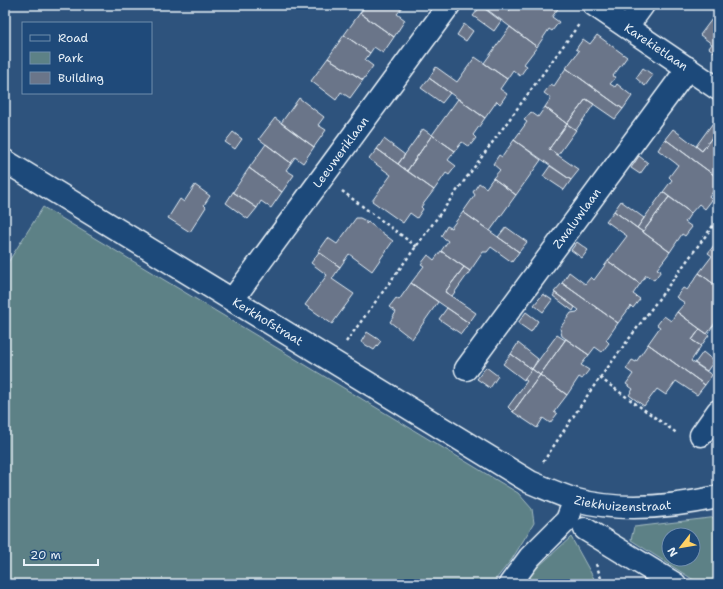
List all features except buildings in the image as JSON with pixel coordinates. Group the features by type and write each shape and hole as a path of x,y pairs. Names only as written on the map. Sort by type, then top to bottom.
{"street":[{"name":"Leeuweriklaan","path":"233,299 449,5"},
{"path":"627,27 643,5"},
{"name":"Karekietlaan","path":"589,11 627,27 718,89"},
{"name":"Zwaluwlaan","path":"466,369 688,68"},
{"name":"Kerkhofstraat","path":"5,161 530,482"},
{"path":"701,435 718,411"},
{"name":"Ziekhuizenstraat","path":"530,482 575,500 615,507 684,505 718,498"},
{"path":"510,584 530,557 567,520 575,500"},
{"path":"585,529 676,584"}],"path":[{"path":"361,322 589,11"},
{"path":"323,177 417,247"},
{"path":"530,482 600,378 718,219"},
{"path":"600,378 694,445 701,435"}],"green space":[{"path":"43,207 518,493 532,509 534,523 512,559 492,584 5,584 5,267"},
{"path":"718,517 718,584 700,584 673,567 701,567 701,527 661,527 661,559 631,540 634,527"},
{"path":"571,537 597,584 522,584 527,577"}]}
